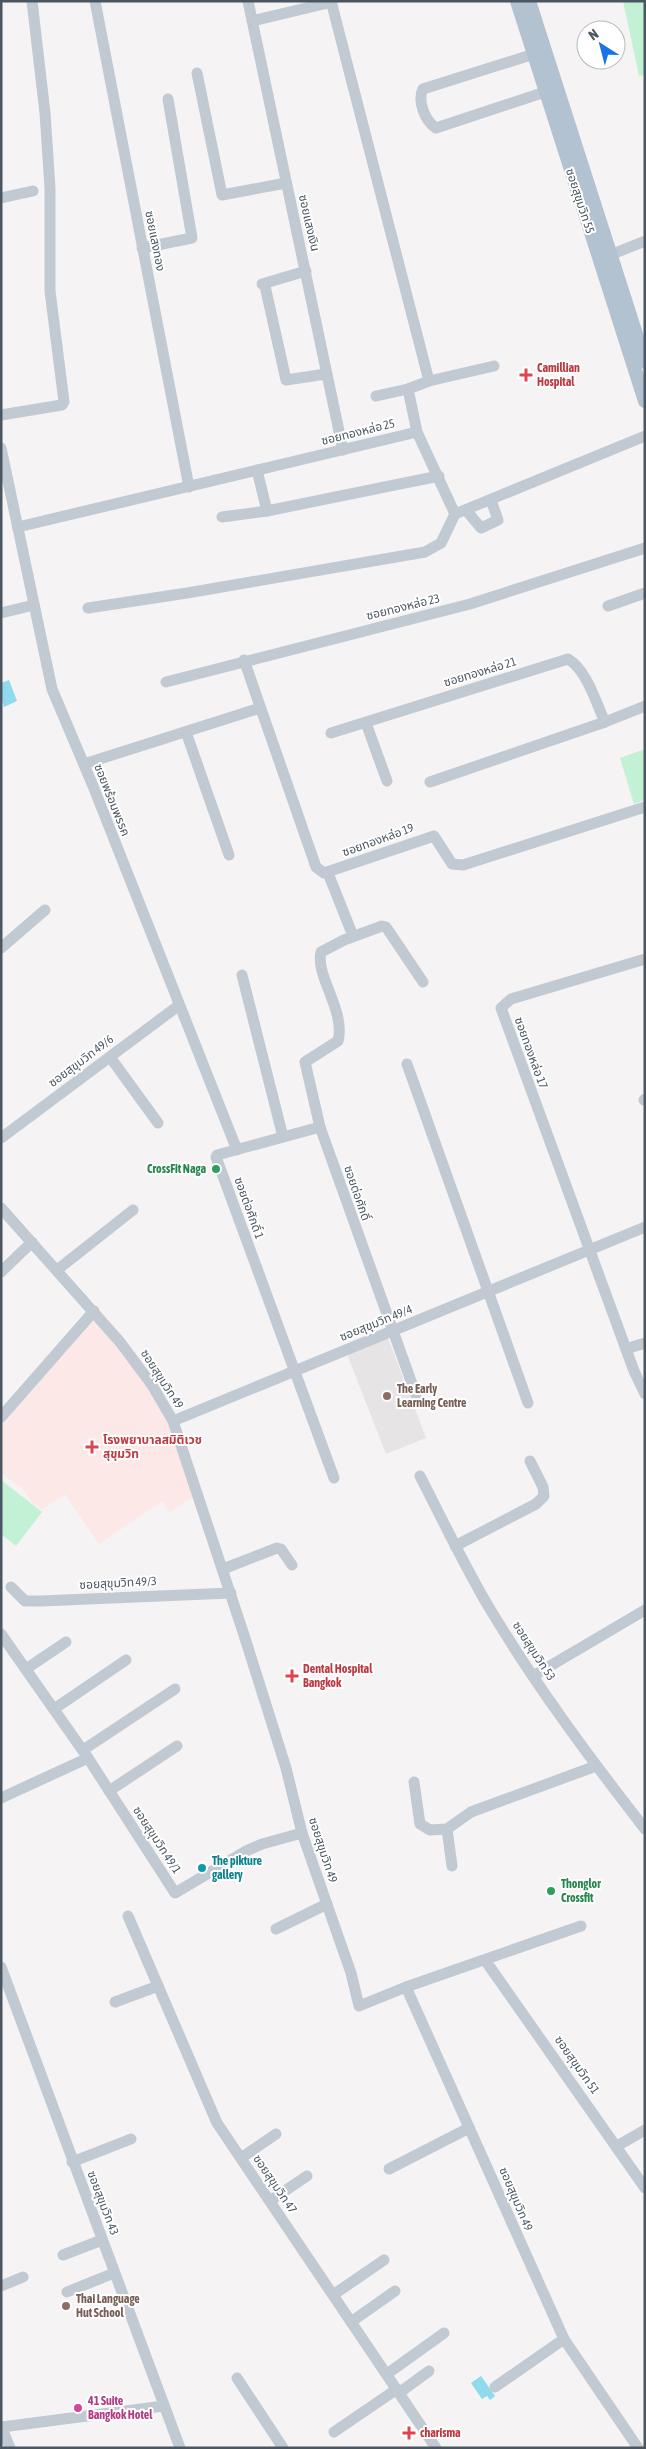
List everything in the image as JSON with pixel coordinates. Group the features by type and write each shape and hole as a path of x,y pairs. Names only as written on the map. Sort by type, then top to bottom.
{"main road":[{"name":"ซอยสุขุมวิท 55","path":"517,1 545,92 624,319 645,362"},
{"name":"ซอยสุขุมวิท 55","path":"529,1 610,255 645,401"}],"street":[{"path":"1,415 64,404 50,291 50,188 45,114 32,1"},
{"name":"ซอยแสงทอง","path":"94,1 189,486"},
{"name":"ซอยแสงเงิน","path":"248,1 343,450"},
{"path":"252,22 332,2 429,381"},
{"path":"534,54 423,89 421,94 422,107 430,124 436,128 545,92"},
{"path":"197,73 222,195 286,183"},
{"path":"142,248 192,238 168,99"},
{"path":"1,198 33,191"},
{"path":"610,255 645,241"},
{"path":"306,271 262,284 265,286 286,380 326,374"},
{"path":"376,396 494,366"},
{"path":"408,389 417,432 455,514"},
{"name":"ซอยทองหล่อ 25","path":"18,527 417,432"},
{"path":"88,608 425,552 441,543 455,514 645,436"},
{"name":"ซอยพร้อมพรรค","path":"1,448 52,689 84,764 178,1006 237,1150"},
{"path":"257,470 267,510"},
{"path":"222,517 267,510 438,476"},
{"path":"466,510 481,528 498,520 491,500"},
{"name":"ซอยทองหล่อ 23","path":"166,682 244,660 470,604 645,548"},
{"path":"608,606 645,593"},
{"path":"1,612 34,605"},
{"name":"ซอยทองหล่อ 21","path":"331,733 568,659 584,679 605,722"},
{"path":"244,660 316,867 321,872 328,873 353,936 382,926 386,927 423,982"},
{"path":"430,782 605,722 645,706"},
{"path":"84,764 260,708"},
{"path":"366,722 388,781"},
{"path":"186,732 229,855"},
{"name":"ซอยทองหล่อ 19","path":"328,873 434,836 452,864 463,865 645,807"},
{"path":"1,948 45,910"},
{"name":"ซอยต่อศักดิ์","path":"353,936 321,952 322,967 332,997 340,1033 338,1041 305,1062 320,1127 416,1395"},
{"name":"ซอยทองหล่อ 17","path":"589,1250 501,1008 511,999 645,959"},
{"path":"242,976 283,1137"},
{"name":"ซอยสุขุมวิท 49/6","path":"1,1138 178,1006"},
{"path":"110,1057 158,1123"},
{"path":"406,1064 528,1402"},
{"name":"ซอยต่อศักดิ์ 1","path":"294,1371 216,1159 217,1154 320,1127"},
{"name":"ซอยสุขุมวิท 49","path":"1,1208 94,1311 152,1385 173,1421 223,1569 286,1768 302,1833 351,1973 359,2006 406,1987 564,2339 638,2448"},
{"path":"58,1270 134,1210"},
{"name":"ซอยสุขุมวิท 49/4","path":"173,1421 645,1227"},
{"path":"1,1272 32,1242"},
{"path":"589,1250 645,1394"},
{"path":"1,1417 94,1311"},
{"path":"626,1348 645,1343"},
{"path":"294,1371 334,1478"},
{"path":"455,1546 536,1504 544,1496 543,1487 530,1461"},
{"name":"ซอยสุขุมวิท 53","path":"420,1476 487,1604 532,1676 596,1766 645,1829"},
{"path":"223,1569 278,1548 292,1565"},
{"name":"ซอยสุขุมวิท 49/3","path":"11,1588 26,1600 34,1601 230,1593"},
{"path":"532,1676 645,1610"},
{"name":"ซอยสุขุมวิท 49/1","path":"1,1634 85,1754 175,1893 246,1851 262,1844 302,1833"},
{"path":"26,1669 66,1642"},
{"path":"54,1709 126,1660"},
{"path":"2,1795 85,1754 174,1689"},
{"path":"109,1791 177,1746"},
{"path":"414,1782 420,1824 430,1830 446,1829 471,1812 596,1766"},
{"path":"446,1829 452,1866"},
{"path":"276,1929 327,1904"},
{"name":"ซอยสุขุมวิท 47","path":"128,1916 217,2123 436,2448"},
{"path":"406,1987 581,1926"},
{"name":"ซอยสุขุมวิท 51","path":"486,1960 645,2188"},
{"name":"ซอยสุขุมวิท 43","path":"1,1967 180,2448"},
{"path":"114,2002 158,1986"},
{"path":"388,2169 469,2128"},
{"path":"617,2146 645,2130"},
{"path":"241,2158 276,2134"},
{"path":"72,2162 131,2139"},
{"path":"270,2201 306,2176"},
{"path":"63,2256 102,2240"},
{"path":"333,2295 384,2260"},
{"path":"67,2292 114,2273"},
{"path":"1,2286 23,2277"},
{"path":"351,2322 395,2291"},
{"path":"387,2374 444,2333"},
{"path":"496,2386 564,2339"},
{"path":"334,2432 429,2371"},
{"path":"237,2378 283,2448"},
{"path":"10,2448 1,2426 164,2406"}],"shaded area":[{"name":"โรงพยาบาลสมิติเวช สุขุมวิท","path":"97,1314 151,1383 198,1494 170,1512 162,1501 99,1544 65,1494 41,1510 37,1504 34,1506 23,1489 1,1473 1,1421"},
{"name":"The Early Learning Centre","path":"388,1338 426,1438 386,1454 347,1354"}],"green space":[{"path":"623,1 645,1 645,75 639,76"},
{"path":"645,749 645,800 634,804 620,758"},
{"path":"1,1480 42,1512 16,1546 1,1534"}],"water":[{"path":"9,680 17,701 4,707 1,698 1,683"},
{"path":"481,2376 495,2396 490,2400 487,2396 482,2399 471,2383"}],"place":[{"name":"Camillian Hospital","path":"526,375"},
{"name":"CrossFit Naga","path":"216,1169"},
{"name":"The Early Learning Centre","path":"387,1396"},
{"name":"โรงพยาบาลสมิติเวช สุขุมวิท","path":"92,1447"},
{"name":"Dental Hospital Bangkok","path":"292,1676"},
{"name":"The pikture gallery","path":"202,1868"},
{"name":"Thonglor Crossfit","path":"551,1891"},
{"name":"Thai Language Hut School","path":"66,2306"},
{"name":"41 Suite Bangkok Hotel","path":"78,2408"},
{"name":"charisma","path":"409,2433"}]}
